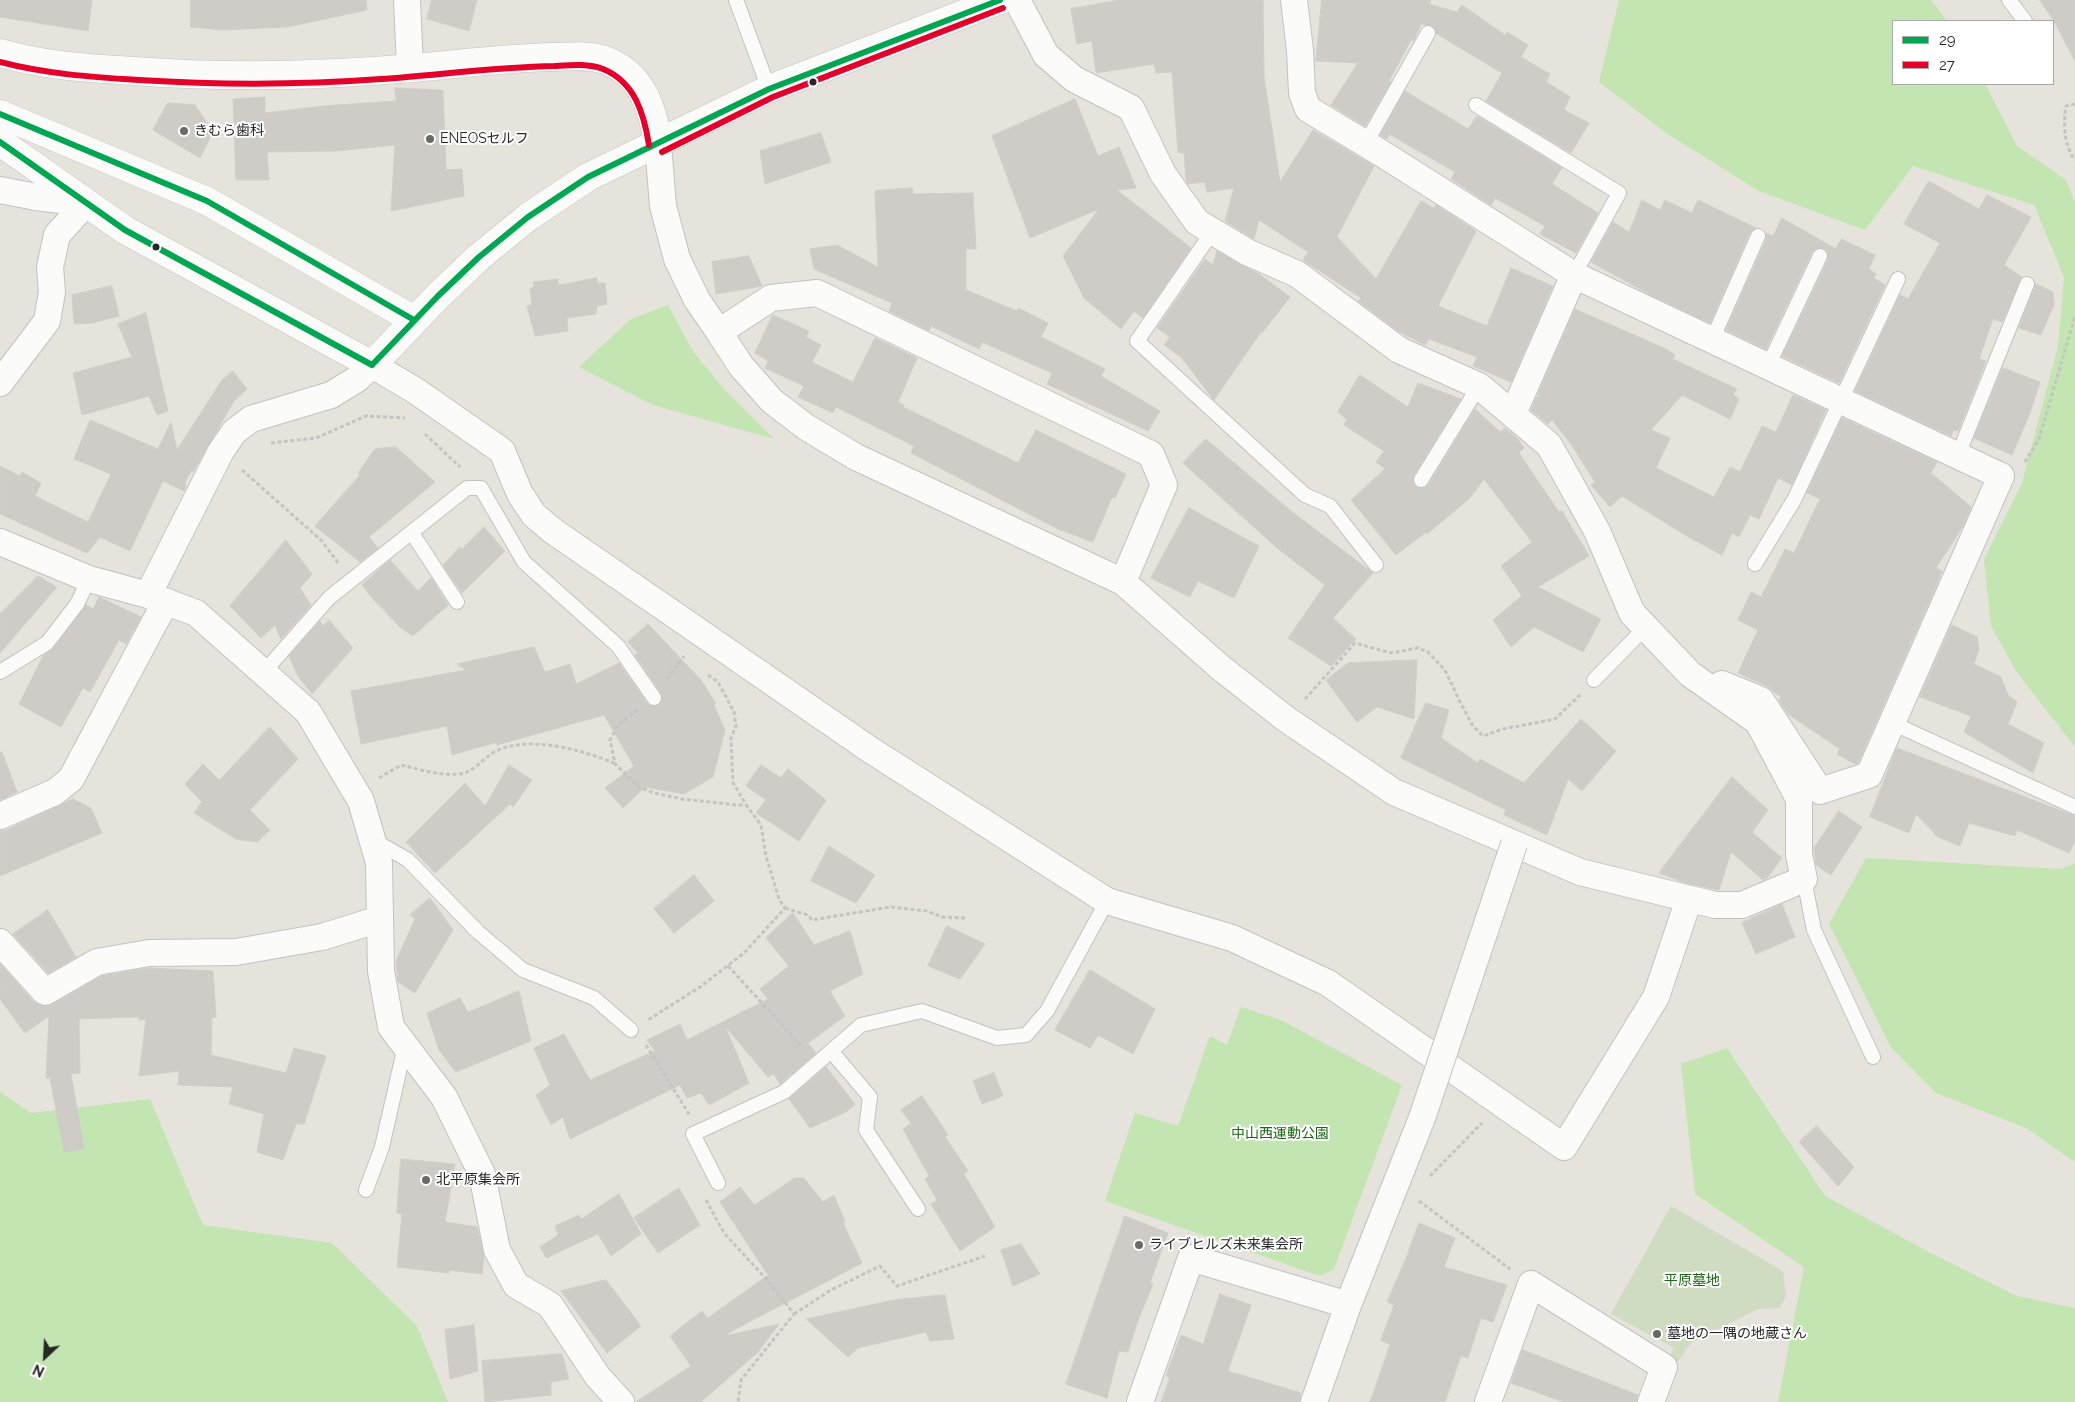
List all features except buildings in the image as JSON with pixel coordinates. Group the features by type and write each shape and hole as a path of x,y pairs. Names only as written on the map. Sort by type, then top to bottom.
{"main road":[{"path":"0,142 125,230 372,365 414,320 479,257 528,218 588,177 769,89 1000,0"},
{"path":"0,53 64,67 201,76 410,68 528,58 584,56 604,60 621,69 638,83 654,119 658,144"},
{"path":"0,114 207,202 414,320"}],"street":[{"path":"407,0 410,68"},
{"path":"658,144 663,206 677,259 696,300 740,366 772,401 806,427 856,457 1123,582 1222,668 1286,719 1394,792 1580,872 1715,905 1742,905 1804,879 1799,855 1799,799 1758,722 1690,674 1632,613 1597,531 1549,444 1479,386 1399,350 1297,274 1247,252 1197,222 1163,174 1131,108 1074,79 1046,55 1017,0"},
{"path":"1294,0 1300,50 1302,93 1308,110 1366,143 1574,275 2001,476 1869,775 1820,791 1761,700 1723,684 1707,686"},
{"path":"0,190 36,198 86,203"},
{"path":"0,383 47,321 52,292 50,267 57,235 86,203"},
{"path":"1513,414 1574,275"},
{"path":"719,332 771,298 817,293 1151,454 1164,485 1123,582"},
{"path":"0,816 55,792 71,779 157,598 222,451 234,432 250,419 331,395 356,379 372,365 416,391 502,451 520,494 534,514 553,531 869,749 1107,902 1232,938 1328,983 1564,1147 1656,997 1689,899"},
{"path":"0,542 89,579 157,598 196,613 308,712 361,801 379,863 381,971 391,1027 444,1097 482,1174 497,1250 516,1285 550,1305 598,1377 621,1402"},
{"path":"1314,1402 1348,1305 1403,1190 1422,1118 1514,844"},
{"path":"0,942 45,992 97,962 149,953 236,952 322,937 380,918"},
{"path":"1140,1402 1191,1258 1348,1305"},
{"path":"1488,1402 1531,1284 1664,1367 1651,1402"}],"lane":[{"path":"736,0 769,89"},
{"path":"2009,0 2024,20"},
{"path":"1366,143 1428,32"},
{"path":"1476,105 1618,193 1574,275"},
{"path":"1213,231 1137,341 1304,495 1330,506 1376,565"},
{"path":"1712,340 1758,236"},
{"path":"1768,366 1820,256"},
{"path":"1755,564 1794,500 1898,279"},
{"path":"1958,455 2027,284"},
{"path":"1421,480 1479,386"},
{"path":"263,672 328,598 352,581 467,488 481,488 524,562 618,646 654,698"},
{"path":"412,532 458,602"},
{"path":"0,672 46,643 77,604 89,579"},
{"path":"1594,680 1645,628"},
{"path":"1892,723 2075,807"},
{"path":"372,840 408,860 478,932 523,970 594,998 631,1030"},
{"path":"1804,879 1814,930 1873,1057"},
{"path":"718,1183 693,1134 784,1092 861,1025 922,1011 997,1038 1026,1036 1047,1011 1107,902"},
{"path":"366,1190 382,1147 405,1046"},
{"path":"831,1051 870,1097 866,1130 918,1209"}],"path":[{"path":"2075,104 2066,106 2065,112 2066,144 2075,160"},
{"path":"2024,464 2039,438 2075,316"},
{"path":"264,444 316,438 366,416 407,418"},
{"path":"420,429 481,488"},
{"path":"241,469 322,541 352,581"},
{"path":"1286,719 1356,643 1391,653 1418,648 1428,652 1446,670 1473,726 1483,736 1503,729 1555,719 1594,680"},
{"path":"615,764 610,740 618,725 654,698 683,656 690,661"},
{"path":"704,671 718,682 734,712 736,726 731,738 733,783 761,825 766,856 779,899 785,908 808,915 812,920 890,907 927,911 942,917 967,918"},
{"path":"355,791 401,765 442,773 459,774 472,770 495,751 521,744 588,752 615,764 639,787 654,793 682,799 747,806"},
{"path":"693,1134 689,1113 645,1044 631,1030 700,988 728,966 744,953 785,908"},
{"path":"728,966 817,1063"},
{"path":"1501,1103 1403,1190 1531,1284"},
{"path":"705,1197 707,1204 724,1232 762,1274 794,1314"},
{"path":"738,1402 741,1380 794,1314 832,1290 880,1266 897,1286 985,1256"}],"green space":[{"path":"1619,0 1931,0 1946,20 1892,20 1892,85 1986,85 2017,146 2066,180 2075,203 2075,747 2016,671 1991,626 1984,559 2022,483 2058,346 2064,277 2034,205 1913,166 1865,230 1759,191 1666,133 1599,82"},
{"path":"668,305 694,353 723,388 774,439 653,405 579,367 631,319"},
{"path":"1866,858 2061,869 2075,863 2075,1162 2026,1128 1936,1093 1890,1046 1829,924"},
{"name":"中山西運動公園","path":"1241,1007 1281,1020 1402,1085 1334,1269 1320,1276 1105,1201 1135,1113 1178,1126 1210,1036 1227,1045"},
{"path":"1727,1048 1825,1196 1931,1253 2017,1296 2075,1308 2075,1402 1778,1402 1804,1267 1695,1194 1681,1064"},
{"path":"0,1092 31,1113 150,1099 203,1225 332,1243 417,1326 448,1402 0,1402"},
{"name":"平原墓地","path":"1671,1206 1783,1271 1786,1296 1780,1308 1758,1309 1691,1343 1676,1364 1668,1360 1674,1348 1611,1314"}],"transit line":[{"name":"29","path":"372,365 438,296 479,257 528,217 588,177 769,89 1000,0"},
{"name":"27","path":"662,152 773,97 1003,8"},
{"name":"27","path":"0,62 51,72 86,76 169,82 229,83 351,81 511,68 585,65 603,69 623,82 636,100 641,111 649,145"},
{"name":"29","path":"0,114 207,201 414,320"},
{"name":"29","path":"0,142 125,230 372,365"}],"place":[{"name":"きむら歯科","path":"184,131"},
{"name":"ENEOSセルフ","path":"430,139"},
{"name":"北平原集会所","path":"426,1180"},
{"name":"ライブヒルズ未来集会所","path":"1139,1245"},
{"name":"墓地の一隅の地蔵さん","path":"1657,1334"}]}
